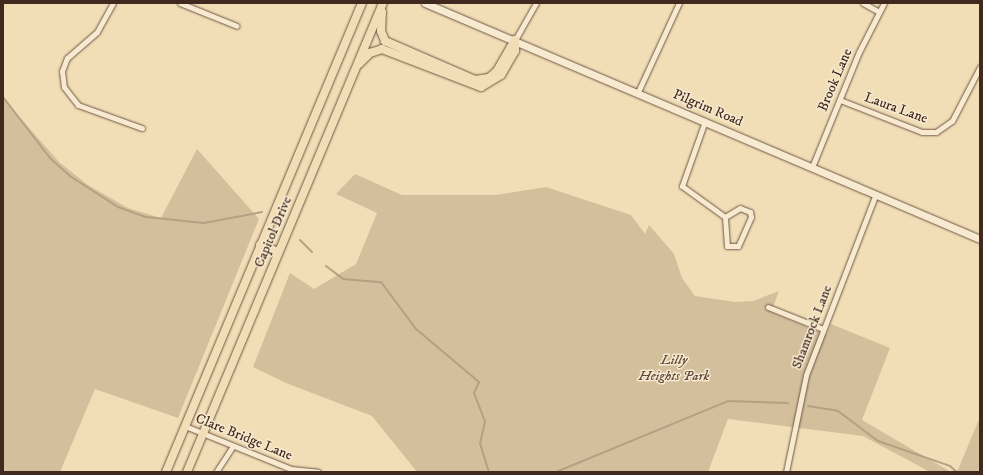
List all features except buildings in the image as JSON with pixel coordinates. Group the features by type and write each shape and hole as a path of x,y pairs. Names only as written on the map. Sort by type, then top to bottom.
{"main road":[{"name":"Capitol Drive","path":"166,472 362,3"},
{"name":"Pilgrim Road","path":"425,3 638,92 876,196 980,239"},
{"name":"Capitol Drive","path":"187,472 382,4"},
{"path":"382,4 380,31 385,41 476,80 489,78 497,71 515,40"},
{"path":"356,67 370,53 382,50 481,87 501,75 515,51 515,40"},
{"path":"260,245 278,252"}],"street":[{"path":"113,3 97,32 73,51 64,64 62,79 67,92 84,108 142,128"},
{"path":"180,3 237,26"},
{"path":"515,40 536,3"},
{"path":"638,92 679,3"},
{"path":"863,3 879,12"},
{"name":"Brook Lane","path":"812,167 840,100 884,3"},
{"name":"Laura Lane","path":"840,100 922,132 936,132 952,121 980,67"},
{"path":"705,121 682,186 725,217"},
{"name":"Shamrock Lane","path":"786,472 799,401 823,329 876,196"},
{"path":"740,208 750,212 751,217 735,248 727,246 725,241 725,217 740,208"},
{"path":"768,307 823,329"},
{"name":"Clare Bridge Lane","path":"185,426 291,469 318,472"},
{"path":"216,472 233,446"}],"green space":[{"path":"3,98 59,162 88,185 128,208 161,218 197,149 259,219 178,418 95,389 60,472 3,472"},
{"name":"Lilly Heights Park","path":"355,174 402,195 496,195 546,187 631,215 645,234 649,225 674,254 682,278 695,296 735,302 753,301 779,291 771,312 826,335 831,324 890,348 862,420 951,472 930,472 863,436 728,419 708,472 417,472 372,416 286,383 253,367 290,273 314,289 356,264 377,213 336,194"},
{"path":"980,417 980,472 957,472"}],"waterway":[{"path":"3,97 50,158 70,176 118,207 146,217 204,223 262,212"},
{"path":"300,240 312,252"},
{"path":"326,266 343,279 381,282 416,329 479,382 474,393 485,422 480,443 489,472"},
{"path":"556,472 728,401 788,403"},
{"path":"808,406 838,411 878,441 950,466 957,472"}]}
